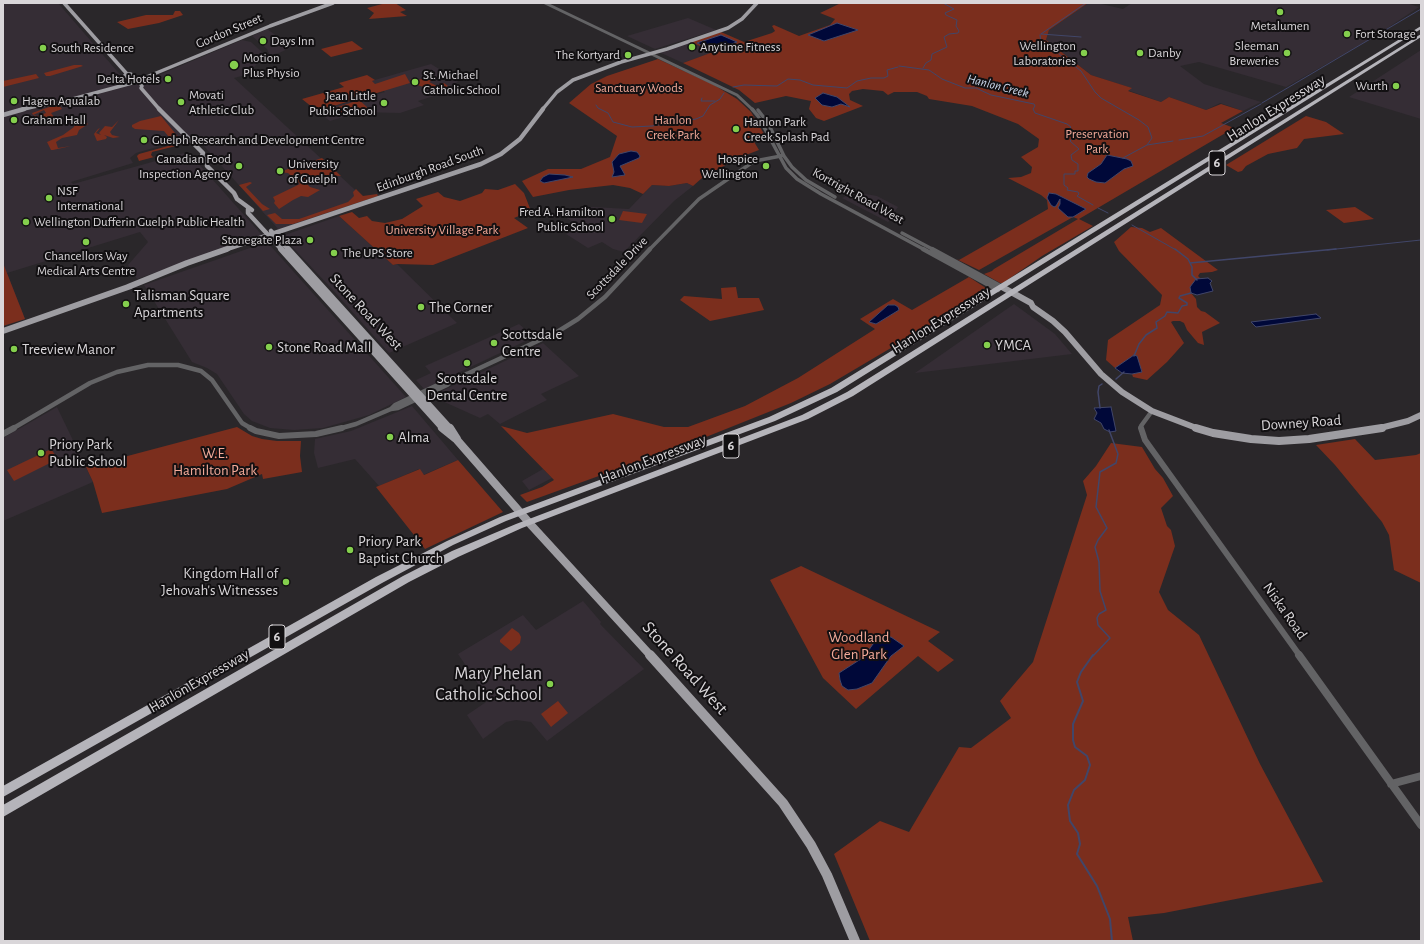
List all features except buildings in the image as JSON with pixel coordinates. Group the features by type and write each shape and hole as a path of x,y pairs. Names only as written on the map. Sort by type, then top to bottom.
{"highway":[{"path":"1388,48 1420,21"},
{"name":"Hanlon Expressway","path":"3,792 416,560 479,530 521,513 772,419 804,405 863,373 1421,27"},
{"name":"Hanlon Expressway","path":"3,811 406,579 455,554 530,522 816,412 850,394 1421,35"},
{"path":"1406,45 1421,38"}],"main road":[{"path":"64,3 127,74 130,74 137,80"},
{"name":"Gordon Street","path":"3,115 36,106 54,104 132,82 270,26 333,3"},
{"name":"Edinburgh Road South","path":"3,330 272,235 292,230 294,227 451,175 492,158 520,139 550,100 566,85 588,74 734,25 757,3"},
{"path":"127,74 125,75 132,82"},
{"name":"Stone Road West","path":"137,80 142,86 141,88 161,112 189,140 189,144 198,155 202,156 207,162 207,166 220,181 234,193 237,199 241,201 248,209 253,211 290,259 375,352 390,364 453,431 457,440 521,513 784,803 811,845 827,875 855,941"},
{"name":"Stone Road West","path":"132,82 137,87 141,88"},
{"name":"Stone Road West","path":"272,235 298,260 361,327 384,353 390,364"},
{"path":"290,259 298,260"},
{"name":"Downey Road","path":"1000,288 1027,306 1033,307 1053,321 1065,332 1101,374 1122,392 1152,411 1181,423 1213,433 1251,439 1279,441 1309,439 1386,427 1408,421 1421,415"},
{"path":"353,327 361,327"},
{"path":"375,352 384,353"}],"street":[{"name":"Kortright Road West","path":"545,3 652,52"},
{"name":"Kortright Road West","path":"552,3 726,88 747,103 758,116 791,174 804,184 1000,288"},
{"name":"Scottsdale Drive","path":"3,434 90,383 122,370 154,364 187,366 207,374 215,383 238,419 252,429 270,434 301,436 328,432 356,424 391,409 398,408 419,396 447,385 453,380 557,332 587,313 633,268 677,220 699,199 750,164 760,160 781,156"},
{"name":"Niska Road","path":"1152,411 1142,426 1145,440 1421,825"},
{"path":"1391,784 1421,776"}],"shaded area":[{"name":"University of Guelph","path":"3,3 58,3 130,86 242,40 251,42 262,52 262,57 249,74 234,78 366,200 279,230 195,136 136,153 130,158 133,163 71,182 73,184 188,152 262,235 137,279 128,265 148,242 140,232 7,273 25,319 3,326"},
{"path":"1088,3 1097,3 1123,9 1132,3 1406,3 1419,7 1374,37 1286,87 1199,62 1180,66 1204,84 1261,102 1243,111 1220,103 1206,110 1169,97 1161,102 1127,90 1131,88 1091,75 1046,40 1049,30"},
{"path":"688,18 716,30 655,49 627,36"},
{"path":"837,23 858,30 824,41 808,35"},
{"path":"267,29 292,47 270,55 267,49 252,36"},
{"path":"721,35 737,42 715,50 697,43"},
{"path":"691,42 714,52 683,63 659,52"},
{"path":"1421,50 1421,119 1349,97"},
{"path":"431,64 449,75 463,77 434,96 418,101 424,105 400,113 360,112 330,121 317,111 385,92 371,81"},
{"path":"823,93 837,97 850,107 841,104 832,107 822,105 815,98"},
{"path":"631,151 637,152 640,156 639,158 620,166 625,175 612,177 614,172 612,162 619,154"},
{"path":"1107,155 1127,159 1131,161 1133,166 1124,169 1105,183 1096,182 1089,179 1087,177 1088,173 1101,164"},
{"path":"549,174 573,177 544,183 540,181 543,177"},
{"name":"Fred A. Hamilton Public School","path":"687,183 693,186 674,201 624,252 613,249 602,242 588,248 566,234 581,227 557,212 593,207 629,209 652,185 669,186"},
{"path":"854,192 877,196 898,207 895,211 894,218 888,222 842,198"},
{"path":"1049,193 1056,194 1086,209 1073,217 1068,217 1058,208 1060,199 1056,206 1054,207 1051,205 1047,198"},
{"path":"339,216 393,265 397,264 457,323 389,353 282,236"},
{"path":"267,242 406,397 369,415 323,428 294,430 270,428 252,421 244,414 217,374 192,362 144,285"},
{"path":"1208,278 1212,281 1210,283 1213,291 1197,295 1191,293 1190,287 1196,279"},
{"path":"1014,304 1055,334 1072,354 915,373"},
{"path":"888,305 895,305 899,310 876,324 869,322"},
{"path":"1316,314 1321,318 1256,327 1251,322"},
{"path":"519,324 534,337 424,389 416,380 431,373 425,366"},
{"path":"543,343 579,376 541,394 547,400 500,424 488,414 480,418 431,396"},
{"path":"1134,355 1137,356 1142,372 1132,374 1122,373 1115,368"},
{"path":"412,406 458,460 423,475 419,469 379,486 355,459 318,468 314,453 315,439 351,431"},
{"name":"Priory Park Public School","path":"57,407 93,482 3,521 3,438"},
{"path":"1111,407 1116,431 1110,432 1104,429 1101,423 1094,419 1097,413 1094,408"},
{"path":"543,469 552,478 529,490 522,481"},
{"name":"Mary Phelan Catholic School","path":"583,601 601,622 600,624 644,669 547,741 531,722 516,720 506,722 483,739 467,715 489,700 458,654 523,615 536,630"},
{"path":"881,637 891,637 904,646 891,656 872,683 857,689 848,690 842,686 839,673 864,657 873,644"}],"green space":[{"path":"386,3 395,3 406,10 400,12 407,16 369,19 374,13 367,8"},
{"name":"Preservation Park","path":"841,3 1088,3 1049,30 1046,40 1091,75 1132,88 1128,91 1161,102 1169,97 1206,110 1221,104 1243,111 1221,123 1234,128 1079,219 1093,226 1042,256 1003,283 1000,283 984,274 992,271 1078,219 1073,217 979,270 956,259 959,260 1048,209 1047,200 1041,195 1008,178 1021,177 1031,173 1032,167 1021,157 1038,147 1039,139 1018,124 972,106 929,99 927,96 917,92 894,92 888,95 883,91 863,89 852,91 849,94 850,100 863,106 824,121 816,118 809,109 811,101 786,96 755,103 739,90 683,63 713,52 691,42 721,32 744,42 772,33 775,31 772,26 774,25 799,36 830,25 835,19 820,13"},
{"path":"175,11 180,11 183,15 159,23 128,29 117,22 146,15 173,15"},
{"path":"352,41 363,49 331,57 321,49"},
{"name":"Hanlon Creek Park","path":"658,59 714,85 737,99 751,112 767,139 753,140 759,150 738,158 702,178 693,186 687,183 669,186 652,185 643,194 630,188 613,185 569,190 533,197 522,181 548,169 581,169 610,157 617,136 569,103 591,84 607,76"},
{"path":"74,65 83,66 50,76 46,76 44,73"},
{"path":"36,74 39,78 3,87 3,81"},
{"path":"405,74 410,83 317,111 302,99 344,87 339,83 367,75 375,80 372,81 375,84"},
{"path":"425,78 433,80 429,82 437,86 444,83 448,86 437,91 414,84 410,79 418,80"},
{"path":"359,100 367,107 366,109 342,115 335,108"},
{"path":"58,104 62,109 51,113 55,118 52,119 59,118 34,124 37,122 34,115 37,116 46,113 44,110 33,115 32,113"},
{"path":"161,116 184,144 152,152 151,155 153,157 158,156 139,161 137,156 139,154 168,146 173,142 164,131 135,129 132,127 132,125 140,121"},
{"path":"1306,116 1326,122 1344,134 1304,139 1297,148 1268,154 1246,166 1242,171 1238,172 1226,165"},
{"path":"82,119 88,124 79,130 77,135 62,138 56,142 58,148 71,146 51,150 47,142 63,135 74,127 76,121"},
{"path":"119,120 110,132 112,135 120,137 113,138 104,135 107,137 106,139 97,141 94,134 98,129 100,128 96,133 101,135 99,133 105,126 112,127"},
{"path":"322,158 341,176 324,175 315,178 307,184 310,187 320,190 308,197 301,196 279,209 274,203 275,201 273,197 300,184 288,173 279,172"},
{"path":"250,182 252,183 246,187 262,204 270,209 263,211 239,185"},
{"name":"University Village Park","path":"515,184 524,193 531,211 514,218 528,228 433,265 393,265 339,216 352,212 359,218 367,216 372,221 385,223 402,219 423,206 416,199 438,192 444,197 460,201 482,193 485,189 498,190"},
{"path":"356,189 363,196 377,194 378,196 293,224 276,224 267,215 275,213 282,219 299,219 348,202 354,196 353,192"},
{"path":"1355,207 1374,219 1344,223 1326,210"},
{"path":"623,211 647,214 642,223 619,220"},
{"path":"1131,227 1142,228 1150,232 1161,228 1218,270 1200,273 1198,276 1201,279 1196,279 1191,293 1196,299 1197,307 1220,323 1202,332 1204,345 1198,343 1187,330 1184,323 1180,321 1171,322 1184,343 1167,362 1147,380 1133,377 1132,374 1142,371 1134,356 1115,368 1106,360 1108,340 1160,305 1162,295 1119,251 1114,242"},
{"path":"3,263 25,319 3,326"},
{"path":"969,277 989,290 830,384 791,403 701,439 527,502 520,495 542,487 554,480 501,426 527,433 613,414 664,427 688,427 745,406 798,378 875,329 860,319 893,299 912,310"},
{"path":"736,287 738,298 759,298 764,310 710,321 680,300 684,296 722,299 721,288"},
{"name":"W.E. Hamilton Park","path":"237,427 252,436 262,439 277,441 301,441 300,456 302,472 263,479 262,474 227,489 102,513 93,482 86,467"},
{"path":"1355,439 1375,460 1416,455 1421,453 1421,583 1394,570 1389,535 1382,522 1335,465 1316,445"},
{"path":"1111,443 1142,447 1173,496 1161,508 1167,526 1171,530 1175,546 1159,592 1168,610 1199,635 1260,764 1323,882 1164,913 1128,917 1133,941 870,941 834,854 880,821 909,832 959,747 971,748 1011,718 1000,701 1033,662 1087,495 1083,481 1096,466"},
{"path":"51,449 58,459 14,481 7,470"},
{"path":"458,460 503,512 425,549 376,487 420,469 424,475"},
{"name":"Woodland Glen Park","path":"801,566 940,632 928,641 954,660 938,672 918,656 856,709 823,678 770,580"},
{"path":"512,628 519,633 521,637 520,643 511,651 500,642 500,640"},
{"path":"558,701 568,713 551,727 541,714"}],"waterway":[{"name":"Hanlon Creek","path":"923,68 926,63 931,60 932,54 947,47 944,37 949,34 958,33 959,31 956,26 957,20 946,15 945,13 954,9 943,3"},
{"path":"1081,37 1041,34 1086,3"},
{"path":"1262,103 1421,9"},
{"path":"1040,35 1041,42"},
{"path":"1059,54 1081,71 1095,92 1101,98 1139,120 1148,127 1152,138 1147,145"},
{"name":"Hanlon Creek","path":"899,66 929,70 942,79 965,88 976,88 991,95 1034,104 1035,106 1033,109 1035,113 1067,124 1071,127 1068,130 1074,137 1070,141 1079,149 1071,155 1072,160 1078,164 1078,171 1075,171 1075,174 1064,174 1064,185 1068,188 1067,190 1078,192 1079,194 1077,196 1093,205"},
{"path":"733,87 744,85 777,86 788,79 800,80 813,85 847,88 857,81 871,78 884,78 888,76 887,70 898,67"},
{"path":"596,105 598,108 608,113 613,122 632,127 652,126 696,119 703,116 710,105 720,99 724,93"},
{"path":"702,98 701,101 715,101"},
{"path":"1179,140 1203,136 1261,104"},
{"path":"1147,145 1173,141"},
{"path":"1123,158 1147,145"},
{"name":"Hanlon Creek","path":"1098,208 1108,213"},
{"name":"Hanlon Creek","path":"1132,225 1176,250"},
{"path":"1327,250 1421,240"},
{"name":"Hanlon Creek","path":"1175,249 1188,259 1190,263"},
{"path":"1190,263 1336,249"},
{"name":"Hanlon Creek","path":"1190,263 1192,267 1192,275 1197,280"},
{"name":"Hanlon Creek","path":"1134,356 1139,344 1146,335 1157,328 1156,322 1165,316 1167,312 1178,313 1182,306 1187,305 1187,303 1179,298 1180,296 1191,293"},
{"name":"Hanlon Creek","path":"1116,379 1124,372"},
{"name":"Hanlon Creek","path":"1100,408 1098,392 1099,386 1102,384"},
{"name":"Hanlon Creek","path":"1093,656 1110,638 1098,625 1097,618 1099,614 1106,610 1100,591 1099,562 1095,547 1098,540 1107,528 1096,507 1100,472 1116,463 1118,454 1109,430"},
{"name":"Hanlon Creek","path":"1093,655 1081,672 1077,682 1083,701 1073,724 1073,740 1075,747 1087,756 1090,765 1085,780 1074,790 1068,805 1070,821 1078,833 1080,844 1077,854 1097,886 1110,919 1112,941"}],"place":[{"name":"Metalumen","path":"1280,12"},
{"name":"Fort Storage","path":"1347,34"},
{"name":"Days Inn","path":"263,41"},
{"name":"Anytime Fitness","path":"692,47"},
{"name":"South Residence","path":"43,48"},
{"name":"Wellington Laboratories","path":"1084,53"},
{"name":"Danby","path":"1140,53"},
{"name":"Sleeman Breweries","path":"1287,53"},
{"name":"The Kortyard","path":"628,55"},
{"name":"Motion Plus Physio","path":"234,65"},
{"name":"Delta Hotels","path":"168,79"},
{"name":"St. Michael Catholic School","path":"415,82"},
{"name":"Wurth","path":"1396,86"},
{"name":"Hagen Aqualab","path":"14,101"},
{"name":"Movati Athletic Club","path":"181,102"},
{"name":"Jean Little Public School","path":"384,103"},
{"name":"Graham Hall","path":"14,120"},
{"name":"Hanlon Park Creek Splash Pad","path":"736,129"},
{"name":"Guelph Research and Development Centre","path":"144,140"},
{"name":"Canadian Food Inspection Agency","path":"239,166"},
{"name":"Hospice Wellington","path":"766,166"},
{"name":"University of Guelph","path":"280,171"},
{"name":"NSF International","path":"49,198"},
{"name":"Fred A. Hamilton Public School","path":"612,219"},
{"name":"Wellington Dufferin Guelph Public Health","path":"26,222"},
{"name":"Stonegate Plaza","path":"310,240"},
{"name":"Chancellors Way Medical Arts Centre","path":"86,242"},
{"name":"The UPS Store","path":"334,253"},
{"name":"Talisman Square Apartments","path":"126,304"},
{"name":"The Corner","path":"421,307"},
{"name":"Scottsdale Centre","path":"494,343"},
{"name":"YMCA","path":"987,345"},
{"name":"Stone Road Mall","path":"269,347"},
{"name":"Treeview Manor","path":"14,349"},
{"name":"Scottsdale Dental Centre","path":"467,363"},
{"name":"Alma","path":"390,437"},
{"name":"Priory Park Public School","path":"41,453"},
{"name":"Priory Park Baptist Church","path":"350,550"},
{"name":"Kingdom Hall of Jehovah's Witnesses","path":"286,582"},
{"name":"Mary Phelan Catholic School","path":"550,684"}],"park label":[{"name":"Sanctuary Woods","path":"639,88"}]}
